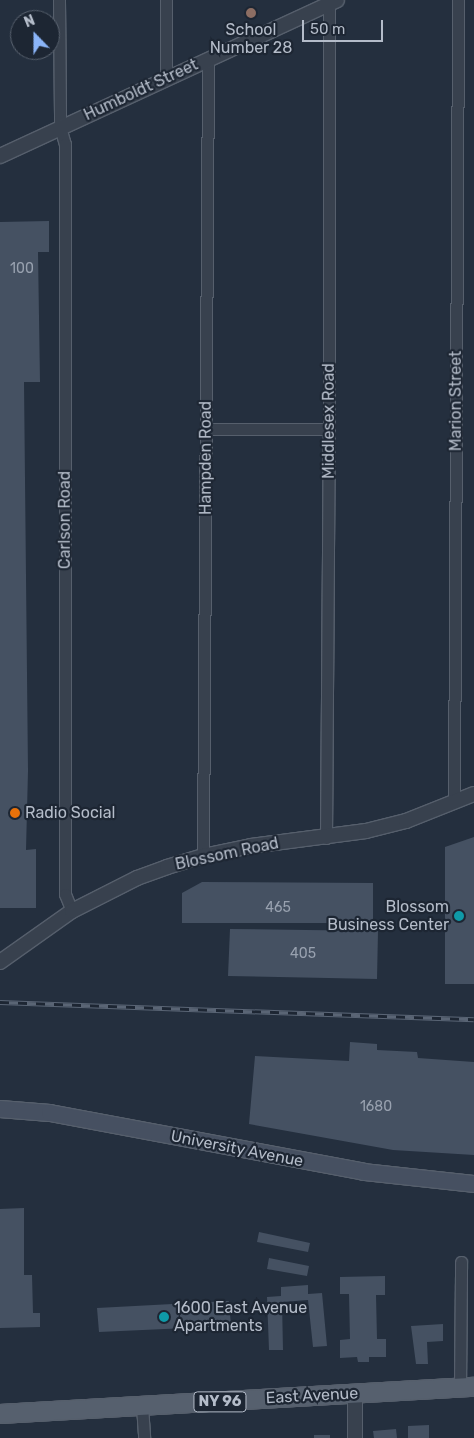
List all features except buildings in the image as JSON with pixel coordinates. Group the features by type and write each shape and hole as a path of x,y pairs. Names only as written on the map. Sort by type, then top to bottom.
{"main road":[{"name":"University Avenue","path":"0,1109 50,1113 364,1172 474,1184"},
{"name":"East Avenue","path":"0,1414 467,1388"}],"street":[{"name":"Carlson Road","path":"59,0 60,128 65,144 65,894 72,911"},
{"path":"166,0 166,79"},
{"name":"Marion Street","path":"454,802 458,0"},
{"name":"Humboldt Street","path":"0,156 333,2"},
{"name":"Middlesex Road","path":"326,838 333,2"},
{"name":"Hampden Road","path":"203,856 208,60"},
{"path":"207,429 329,429"},
{"name":"Blossom Road","path":"0,962 72,911 137,878 203,856 250,846 366,832 406,821 474,794"},
{"path":"461,1262 467,1388"},
{"path":"355,1394 355,1438"},
{"path":"142,1406 144,1438"}],"railway":[{"path":"0,1002 474,1019"}],"place":[{"name":"School Number 28","path":"251,13"},
{"name":"Radio Social","path":"15,813"},
{"name":"Blossom Business Center","path":"459,916"},
{"name":"1600 East Avenue Apartments","path":"164,1317"}]}
